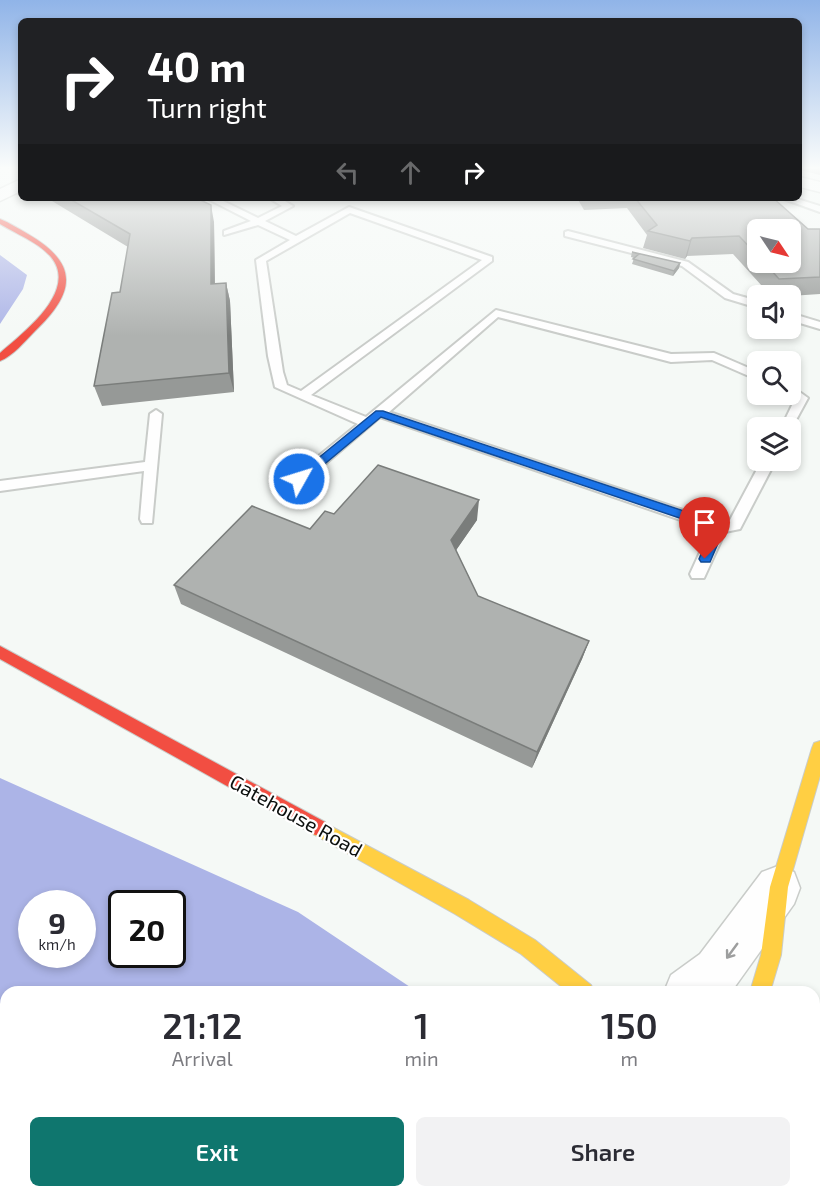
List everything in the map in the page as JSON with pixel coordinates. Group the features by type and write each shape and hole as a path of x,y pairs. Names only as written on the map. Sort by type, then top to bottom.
{"street":[{"path":"0,358 51,310 61,291 64,277 61,266 47,252 4,225"},
{"name":"Gatehouse Road","path":"0,652 462,907 528,947 577,986"},
{"path":"762,986 771,955 779,887 820,751"},
{"path":"696,986 717,971 779,887"}],"lane":[{"path":"227,233 249,225"},
{"path":"267,225 297,240"},
{"path":"323,225 261,260 268,301 274,366 281,387 368,423"},
{"path":"302,396 489,259 391,225"},
{"path":"568,234 685,264 729,296 747,302"},
{"path":"299,479 496,313 671,358 714,356 747,372"},
{"path":"801,320 820,326"},
{"path":"380,413 719,527 735,525 763,471"},
{"path":"147,519 156,414"},
{"path":"0,486 152,465"},
{"path":"698,574 719,527"}],"water":[{"path":"0,255 27,275 23,289 0,324"},
{"path":"0,778 298,912 409,986 0,986"}],"building":[{"path":"114,225 211,225 211,284 226,283 229,373 94,386 112,293 120,292 130,234"},
{"path":"657,225 747,225 747,244 739,236 692,238 690,241 648,231"},
{"path":"801,225 808,229 820,229 820,277 779,279 774,273 801,273"},
{"path":"632,252 680,263 674,271 633,259 639,254"},
{"path":"378,465 479,500 451,540 478,596 589,641 537,752 174,585 252,506 310,529 325,511 334,514"}],"traffic: slow":[{"path":"762,986 771,955 779,887 820,748"},
{"path":"319,828 462,907 528,947 577,986"}],"traffic: jam":[{"path":"0,358 48,312 63,283 62,269 54,256 35,241 7,225"},
{"path":"0,652 319,828"}],"route":[{"path":"299,479 380,413 719,527 705,559"}]}
